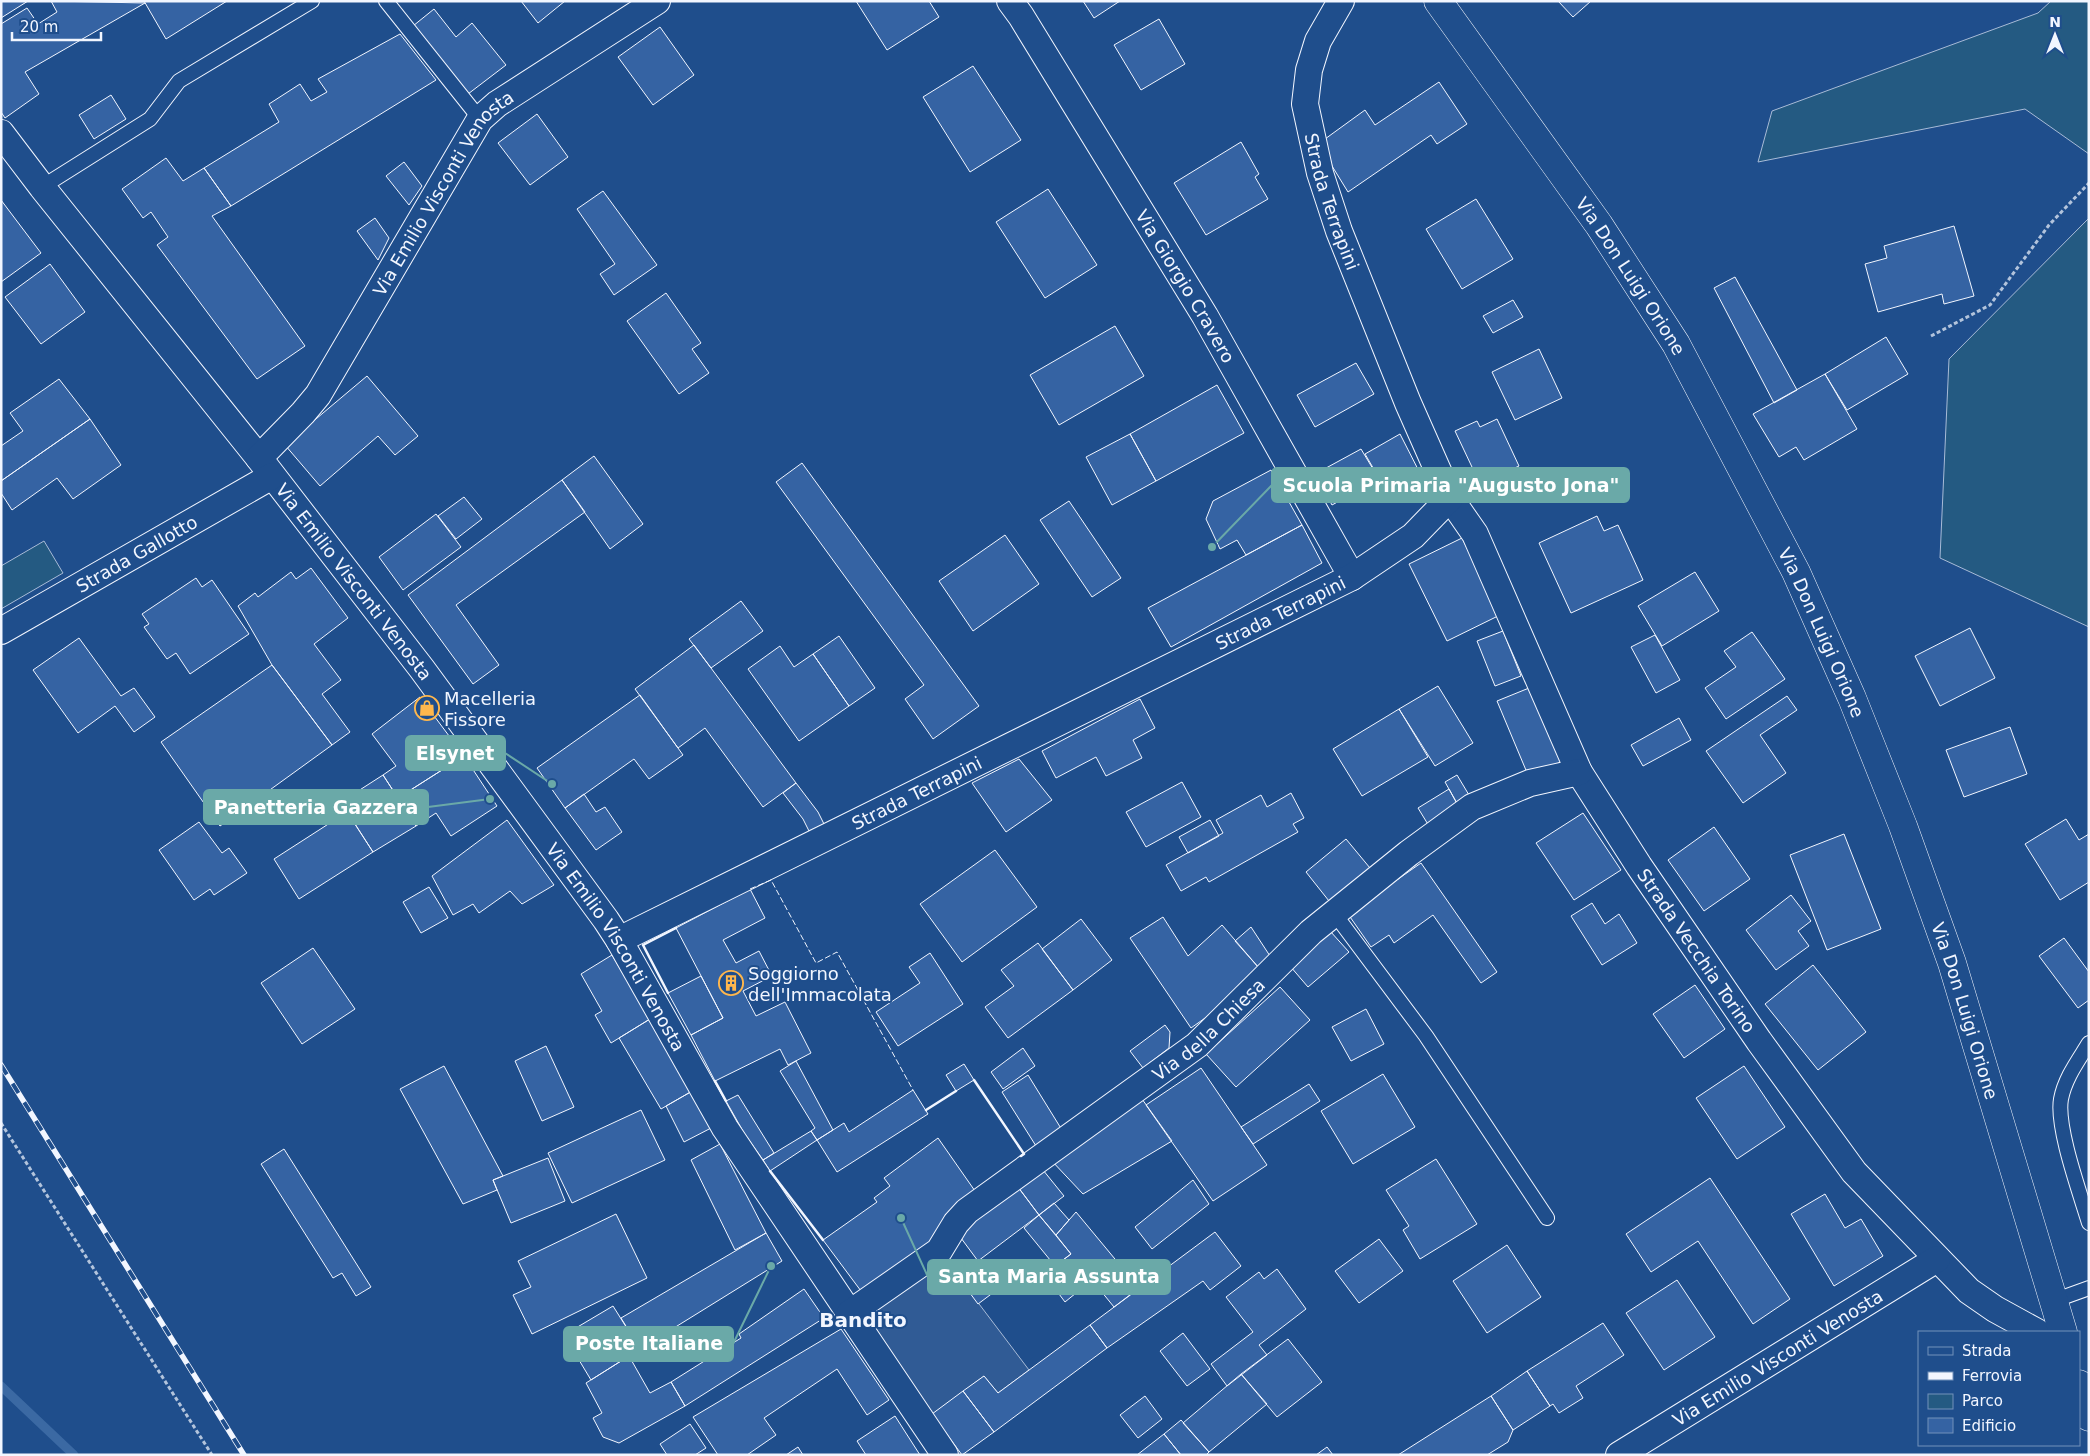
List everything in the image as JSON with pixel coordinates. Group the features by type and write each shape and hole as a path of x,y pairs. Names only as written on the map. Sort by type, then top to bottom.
{"main road":[{"name":"Via Don Luigi Orione","path":"1438,1 1599,225 1676,344 1796,572 1839,670 1903,826 1952,963 2062,1331"},
{"path":"2080,1387 2089,1417"}],"street":[{"name":"Via Giorgio Cravero","path":"1010,1 1205,316 1352,577"},
{"name":"Strada Terrapini","path":"619,940 1352,577 1413,536 1450,498 1405,394 1339,231 1320,173 1311,136 1305,104 1309,70 1318,41 1341,1"},
{"name":"Via Emilio Visconti Venosta","path":"266,467 303,413 318,395 480,119 497,104 643,5"},
{"name":"Via Emilio Visconti Venosta","path":"1,133 266,467 422,669 619,940 726,1128 945,1455"},
{"name":"Strada Gallotto","path":"1,631 266,467"},
{"name":"Strada Vecchia Torino","path":"1450,498 1475,534 1579,772 1639,866 1754,1033 1854,1172 1937,1259 1976,1295 1995,1309 2035,1331"},
{"name":"Via della Chiesa","path":"850,1313 939,1251 956,1223 967,1211 1196,1045 1311,932 1409,853 1472,807 1530,783 1579,772"},
{"name":"Via Emilio Visconti Venosta","path":"1619,1455 1937,1259"}],"lane":[{"path":"42,187 150,119 180,82 312,1"},
{"path":"386,1 480,119"},
{"path":"1334,913 1426,1036 1547,1218"},
{"path":"2089,1043 2069,1074 2061,1099 2060,1123 2089,1223"},
{"path":"2053,1301 2089,1288"}],"path":[{"path":"1931,336 1990,305 2049,225 2089,184"},
{"path":"1,1123 212,1455"}],"green space":[{"path":"2051,1 2089,1 2089,154 2025,109 1758,162 1772,111 2038,13"},
{"path":"2089,218 2089,627 1940,558 1949,359"},
{"path":"44,541 63,573 1,609 1,566"}],"shaded area":[{"path":"939,1251 1029,1370 998,1393 984,1376 922,1422 850,1313"}],"building":[{"path":"1,1 28,1 1,18"},
{"path":"51,1 145,3 25,72 39,94 5,118 1,112 1,24 27,8 38,24 57,12"},
{"path":"144,1 227,1 166,39"},
{"path":"521,1 565,1 538,23"},
{"path":"856,1 929,1 939,17 887,50"},
{"path":"1083,1 1120,1 1094,18"},
{"path":"1558,1 1591,1 1573,17"},
{"path":"434,9 456,37 472,23 506,65 468,94 413,26"},
{"path":"1159,19 1185,64 1141,90 1114,45"},
{"path":"660,27 694,75 653,105 618,57"},
{"path":"400,34 436,80 231,206 204,168 279,122 269,104 300,84 311,101 327,92 318,79"},
{"path":"973,66 1021,140 970,172 923,97"},
{"path":"1439,82 1467,124 1437,144 1431,135 1348,192 1332,166 1325,139 1365,110 1375,125"},
{"path":"111,95 126,119 94,139 79,115"},
{"path":"537,114 568,157 530,185 498,143"},
{"path":"1241,142 1259,174 1255,177 1268,199 1206,235 1174,183"},
{"path":"166,158 183,181 204,168 231,206 212,216 305,346 257,379 157,245 168,237 151,212 143,218 122,189"},
{"path":"404,162 422,186 409,205 386,176"},
{"path":"1048,189 1097,265 1045,298 996,222"},
{"path":"603,191 657,265 614,295 600,274 615,264 577,209"},
{"path":"1476,199 1513,259 1462,289 1426,229"},
{"path":"1,200 41,253 1,282"},
{"path":"375,218 389,238 378,260 357,231"},
{"path":"1954,226 1974,296 1944,304 1942,294 1878,312 1865,264 1887,258 1884,246"},
{"path":"50,264 85,312 41,344 5,297"},
{"path":"1735,277 1797,390 1774,403 1714,288"},
{"path":"666,293 701,343 692,349 709,373 679,394 627,321"},
{"path":"1513,300 1523,317 1493,333 1483,316"},
{"path":"1115,326 1144,376 1059,425 1030,375"},
{"path":"1886,337 1908,374 1847,410 1825,374"},
{"path":"1539,349 1562,398 1515,420 1492,372"},
{"path":"1356,363 1374,394 1315,427 1297,395"},
{"path":"1825,374 1857,429 1804,460 1796,447 1779,457 1753,414"},
{"path":"367,376 418,436 395,455 378,436 320,486 285,445"},
{"path":"59,379 90,419 1,481 1,446 23,431 10,413"},
{"path":"1217,385 1244,433 1156,481 1130,434"},
{"path":"90,419 121,465 73,499 57,478 12,510 1,493 1,481"},
{"path":"1497,419 1519,466 1480,484 1455,431 1477,421 1480,427"},
{"path":"1130,434 1156,481 1112,505 1086,457"},
{"path":"1400,434 1425,483 1393,502 1365,454"},
{"path":"1361,449 1379,479 1332,505 1315,474"},
{"path":"594,456 643,524 610,549 562,480"},
{"path":"802,463 979,706 933,739 905,699 924,685 776,482"},
{"path":"1271,470 1302,525 1246,555 1237,540 1220,549 1206,519 1213,501"},
{"path":"562,480 585,512 456,605 499,665 473,684 408,595"},
{"path":"464,497 482,519 456,539 438,516"},
{"path":"1069,501 1121,578 1092,597 1040,520"},
{"path":"436,514 461,547 403,590 379,557"},
{"path":"1597,516 1604,531 1618,525 1643,580 1571,613 1539,543"},
{"path":"1302,525 1322,563 1171,647 1148,608"},
{"path":"1005,535 1039,584 973,631 939,581"},
{"path":"1462,538 1500,615 1447,641 1409,564"},
{"path":"311,568 348,618 314,644 341,680 322,694 350,732 332,745 272,665 238,606 255,593 258,597 291,572 296,579"},
{"path":"1695,572 1719,611 1662,646 1638,606"},
{"path":"196,578 202,587 212,580 249,634 190,674 176,653 167,659 144,627 149,624 142,614"},
{"path":"741,601 763,631 711,668 689,639"},
{"path":"1970,628 1995,678 1940,706 1915,656"},
{"path":"1503,631 1521,676 1495,686 1477,641"},
{"path":"1752,632 1785,679 1726,719 1705,688 1736,667 1724,651"},
{"path":"1655,635 1680,680 1656,693 1631,647"},
{"path":"839,636 875,688 849,706 813,654"},
{"path":"79,638 121,696 134,688 155,717 134,732 115,706 78,733 33,670"},
{"path":"694,645 796,783 763,807 705,728 678,748 635,689"},
{"path":"780,646 794,667 813,654 849,706 799,741 748,669"},
{"path":"272,665 332,745 220,826 161,742"},
{"path":"1438,686 1473,743 1435,766 1399,709"},
{"path":"1534,686 1564,761 1528,775 1497,701"},
{"path":"640,695 683,755 649,779 634,759 565,808 537,768"},
{"path":"1787,696 1797,710 1760,735 1786,773 1743,803 1706,751"},
{"path":"420,697 464,756 398,798 383,775 396,766 372,734"},
{"path":"1140,699 1155,728 1133,740 1142,758 1106,776 1096,757 1056,778 1042,751"},
{"path":"1399,709 1428,757 1362,796 1333,749"},
{"path":"1679,718 1691,740 1643,766 1631,745"},
{"path":"2010,727 2027,774 1964,797 1946,750"},
{"path":"464,756 497,806 451,836 436,813 416,826 398,798"},
{"path":"1019,759 1052,800 1006,832 972,783"},
{"path":"383,775 416,826 373,852 341,802"},
{"path":"1457,775 1472,800 1459,807 1445,782"},
{"path":"1182,782 1201,817 1146,847 1126,812"},
{"path":"796,783 818,812 824,824 809,831 803,819 783,793"},
{"path":"1449,789 1459,807 1429,826 1418,808"},
{"path":"1291,793 1304,818 1293,824 1298,832 1209,882 1206,877 1181,891 1166,865 1223,833 1216,820 1261,795 1267,807"},
{"path":"584,794 596,812 605,807 622,832 596,850 565,808"},
{"path":"347,812 373,852 299,899 274,859"},
{"path":"1583,813 1621,870 1574,900 1536,843"},
{"path":"2066,819 2079,840 2089,834 2089,882 2060,900 2025,844"},
{"path":"507,820 554,885 522,904 510,891 479,913 473,904 453,915 432,876"},
{"path":"1210,820 1219,836 1188,853 1179,837"},
{"path":"199,822 222,853 229,848 247,873 214,895 210,889 194,900 159,850"},
{"path":"1714,827 1750,879 1704,911 1668,860"},
{"path":"1844,834 1881,929 1827,950 1790,855"},
{"path":"1346,839 1370,868 1329,901 1306,872"},
{"path":"995,850 1037,907 962,962 920,904"},
{"path":"1421,863 1497,972 1481,983 1433,915 1394,943 1389,935 1371,947 1348,914"},
{"path":"429,887 448,918 421,933 403,902"},
{"name":"Soggiorno dell'Immacolata","path":"750,889 765,918 723,940 736,963 759,951 772,976 743,991 756,1016 785,1002 811,1053 788,1065 780,1049 715,1081 691,1035 723,1018 676,928"},
{"path":"1791,895 1811,921 1798,931 1809,946 1776,970 1746,930"},
{"path":"1592,903 1605,924 1619,914 1637,943 1602,965 1571,916"},
{"path":"1163,917 1188,956 1222,925 1259,968 1215,1011 1191,1028 1130,938"},
{"path":"1081,919 1112,960 1073,990 1042,949"},
{"path":"1251,927 1270,956 1259,968 1235,941"},
{"path":"1330,931 1349,952 1308,987 1290,966"},
{"path":"2064,938 2089,972 2089,1000 2078,1008 2039,956"},
{"path":"1038,943 1073,990 1008,1038 985,1007 1014,986 1001,970"},
{"path":"313,948 355,1009 302,1044 261,983"},
{"path":"930,953 963,1004 898,1046 876,1012 920,983 909,967"},
{"path":"612,955 650,1019 611,1043 595,1015 602,1011 581,974"},
{"path":"1813,965 1866,1032 1818,1070 1765,1004"},
{"path":"701,976 723,1018 691,1035 668,993"},
{"path":"1695,985 1725,1029 1684,1058 1653,1014"},
{"path":"1280,987 1310,1020 1236,1087 1206,1054"},
{"path":"1366,1009 1384,1044 1351,1061 1332,1027"},
{"path":"650,1019 694,1090 661,1109 619,1038"},
{"path":"1165,1025 1170,1032 1169,1048 1143,1068 1130,1051"},
{"path":"546,1046 574,1107 542,1121 515,1061"},
{"path":"1023,1048 1035,1066 1003,1089 991,1072"},
{"path":"796,1061 833,1130 817,1140 811,1131 815,1128 780,1071"},
{"path":"964,1064 974,1080 956,1091 946,1075"},
{"path":"444,1066 503,1176 493,1180 497,1190 463,1204 400,1089"},
{"path":"1744,1066 1785,1127 1737,1159 1696,1098"},
{"path":"1201,1068 1267,1165 1213,1201 1146,1105"},
{"path":"1383,1074 1415,1127 1353,1164 1321,1111"},
{"path":"1028,1075 1062,1130 1036,1146 1002,1092"},
{"path":"1309,1084 1320,1101 1253,1144 1241,1127"},
{"path":"694,1090 713,1127 684,1142 666,1106"},
{"path":"913,1090 928,1114 837,1172 817,1140 844,1123 849,1132"},
{"path":"738,1095 774,1153 763,1160 744,1133 726,1101"},
{"path":"1142,1099 1172,1141 1083,1194 1050,1159"},
{"path":"641,1110 665,1160 572,1203 548,1153"},
{"path":"811,1131 817,1140 770,1171 763,1160"},
{"path":"938,1138 975,1191 946,1214 948,1222 937,1237 861,1291 823,1240 877,1202 874,1198 890,1186 884,1178"},
{"path":"720,1144 766,1233 735,1250 691,1160"},
{"path":"284,1149 371,1287 356,1296 342,1273 333,1278 261,1164"},
{"path":"548,1158 565,1201 511,1223 493,1180"},
{"path":"1436,1159 1477,1224 1420,1259 1403,1230 1409,1226 1386,1190"},
{"path":"1043,1170 1064,1196 1039,1215 1018,1187"},
{"path":"1710,1178 1790,1299 1753,1324 1698,1241 1651,1272 1626,1234"},
{"path":"1193,1180 1209,1204 1152,1249 1135,1227"},
{"path":"1018,1187 1039,1215 978,1261 958,1234"},
{"path":"1825,1194 1845,1228 1861,1219 1883,1256 1834,1286 1791,1214"},
{"path":"1054,1203 1069,1220 1056,1235 1039,1215"},
{"path":"1076,1212 1139,1288 1114,1307 1092,1280 1065,1302 1044,1274 1071,1254 1056,1235"},
{"path":"616,1214 647,1278 532,1334 513,1295 531,1287 518,1261"},
{"path":"1039,1215 1071,1254 1055,1266 1024,1228"},
{"path":"1215,1232 1241,1266 1210,1290 1203,1281 1107,1348 1090,1325"},
{"path":"766,1233 782,1261 640,1349 621,1318"},
{"path":"1379,1239 1403,1271 1359,1303 1335,1271"},
{"path":"1507,1245 1541,1297 1487,1333 1453,1281"},
{"path":"959,1265 980,1274 994,1292 978,1304 953,1270"},
{"path":"1277,1269 1306,1309 1259,1345 1267,1355 1227,1386 1211,1364 1253,1332 1226,1297 1259,1272 1264,1279"},
{"path":"1677,1280 1715,1337 1664,1370 1626,1313"},
{"path":"804,1289 824,1318 685,1406 671,1382 741,1338 739,1334"},
{"path":"613,1306 640,1349 591,1380 564,1335"},
{"path":"1603,1323 1624,1355 1576,1386 1583,1398 1559,1413 1553,1404 1550,1406 1527,1371"},
{"path":"1090,1325 1107,1348 994,1432 963,1391 984,1376 998,1393"},
{"path":"841,1329 889,1400 867,1415 837,1369 764,1418 776,1435 747,1455 718,1455 693,1417"},
{"path":"1183,1333 1210,1369 1187,1386 1160,1351"},
{"path":"1288,1339 1322,1382 1277,1417 1241,1374"},
{"path":"629,1356 650,1393 671,1382 685,1406 619,1443 603,1437 593,1418 602,1413 586,1383"},
{"path":"1527,1371 1550,1406 1513,1430 1491,1396"},
{"path":"1241,1374 1267,1404 1209,1452 1183,1423"},
{"path":"963,1391 994,1432 962,1455 932,1414"},
{"path":"1145,1396 1162,1419 1138,1438 1120,1415"},
{"path":"1491,1396 1513,1430 1508,1442 1487,1455 1398,1455"},
{"path":"895,1416 920,1455 866,1455 857,1441"},
{"path":"1181,1420 1209,1452 1206,1455 1181,1455 1164,1434"},
{"path":"690,1424 706,1448 695,1455 667,1455 660,1444"},
{"path":"1164,1434 1181,1455 1137,1455"},
{"path":"798,1447 803,1455 786,1455"},
{"path":"1327,1447 1333,1455 1316,1455"}],"waterway":[{"path":"1,1386 74,1455"}],"railway":[{"path":"1,1065 244,1455"}],"fence":[{"path":"750,889 771,880 816,963 837,952 913,1090"}],"wall":[{"path":"668,993 643,945 676,928"},
{"path":"974,1080 1024,1154 1021,1156"},
{"path":"715,1081 726,1101"},
{"path":"926,1110 956,1091"},
{"path":"770,1171 823,1240"}],"place":[{"name":"Scuola Primaria \"Augusto Jona\"","path":"1212,547"},
{"name":"Macelleria Fissore","path":"427,708"},
{"name":"Elsynet","path":"552,784"},
{"name":"Panetteria Gazzera","path":"490,799"},
{"name":"Soggiorno dell'Immacolata","path":"731,983"},
{"name":"Santa Maria Assunta","path":"901,1218"},
{"name":"Poste Italiane","path":"771,1266"}],"district":[{"name":"Bandito","path":"863,1320"}]}
